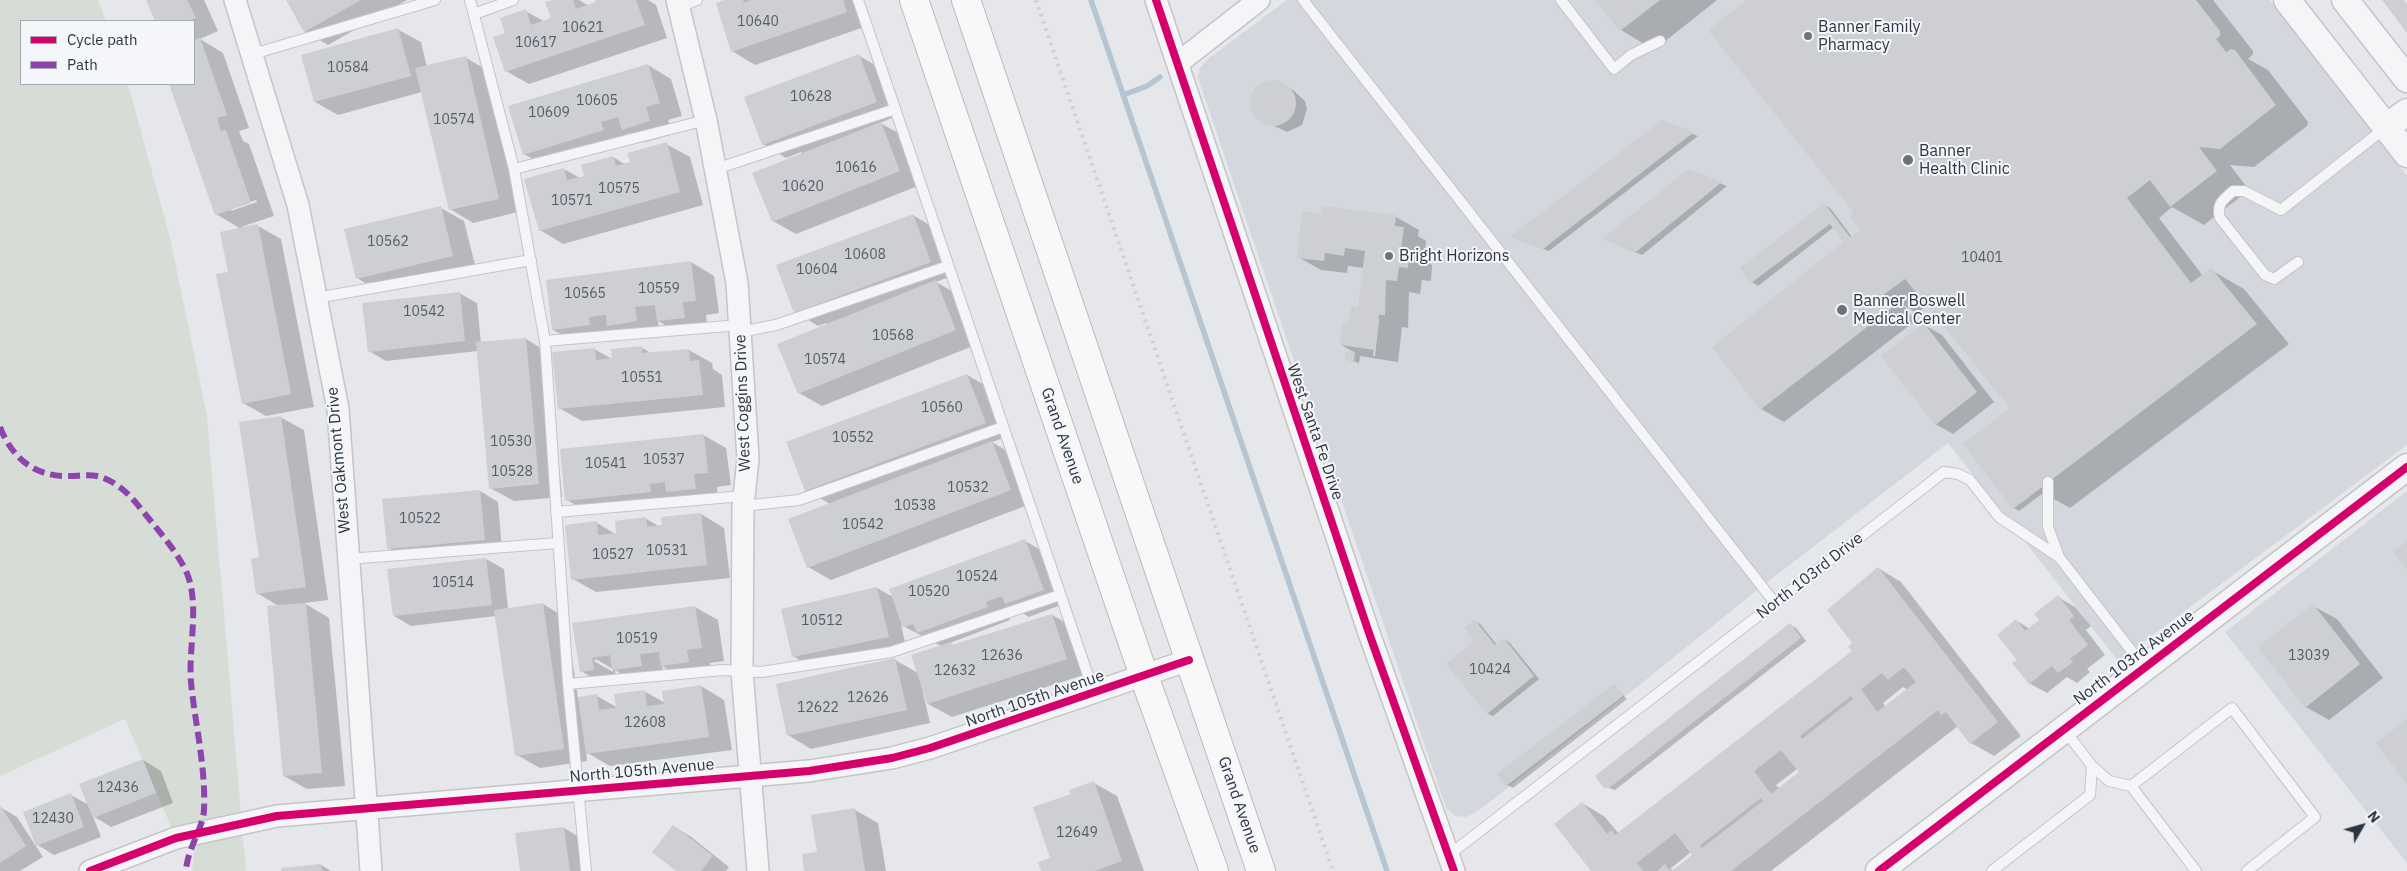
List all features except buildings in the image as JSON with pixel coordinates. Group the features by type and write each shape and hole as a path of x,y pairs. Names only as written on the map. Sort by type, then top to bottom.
{"highway":[{"name":"Grand Avenue","path":"914,0 1144,676 1214,871"},
{"name":"Grand Avenue","path":"966,0 1262,871"}],"street":[{"name":"West Oakmont Drive","path":"235,0 298,205 338,409 371,871"},
{"name":"West Santa Fe Drive","path":"1156,0 1369,633 1451,863"},
{"path":"1178,63 1259,0"},
{"path":"2287,0 2407,154"},
{"path":"2346,0 2407,79"},
{"name":"West Coggins Drive","path":"685,2 737,283 748,459 743,501 742,671 758,871"},
{"path":"2386,127 2407,112"},
{"name":"North 103rd Avenue","path":"1879,871 2407,467"},
{"name":"North 105th Avenue","path":"90,871 176,838 277,816 365,807 749,776 850,765 921,751 972,736 1190,660"}],"lane":[{"path":"253,54 435,0"},
{"path":"470,0 514,169 545,341 568,684 586,871"},
{"path":"474,14 513,0"},
{"path":"858,0 1094,693"},
{"path":"1303,0 1775,604"},
{"path":"1561,0 1614,69 1631,55 1660,41"},
{"path":"716,169 895,108"},
{"path":"514,169 706,120"},
{"path":"2298,262 2280,276 2269,278 2220,218 2217,210 2220,202 2233,191 2238,191 2254,195 2281,210 2386,127"},
{"path":"316,298 531,260"},
{"path":"545,341 776,325 948,266"},
{"path":"556,512 743,501 798,500 1003,427"},
{"name":"North 103rd Drive","path":"1451,863 1775,604 1944,472 1958,474 1970,480 1999,517 2059,557 2144,668"},
{"path":"2048,482 2048,527 2059,557"},
{"path":"348,559 558,543"},
{"path":"568,684 723,670 761,672 891,652 1060,595"},
{"path":"2131,786 2232,708 2315,817 2247,871"},
{"path":"2064,729 2092,766 2109,781 2131,786 2196,871"},
{"path":"1992,871 2090,795 2092,766"}],"path":[{"path":"1409,260 1422,262"}],"shaded area":[{"path":"0,0 98,0 106,20 20,20 20,85 128,85 170,238 207,416 246,871 192,871 196,834 176,838 125,719 0,776"},
{"name":"Banner Boswell Medical Center","path":"1287,0 2270,0 2407,176 2407,445 2118,661 1948,443 1761,587 1478,811 1466,817 1455,816 1447,809 1443,799 1198,78 1200,68 1208,59"},
{"path":"2407,491 2407,863 2225,632"}],"waterway":[{"path":"1091,0 1387,871"},
{"path":"1123,95 1147,86 1160,77"}],"railway":[{"path":"1036,0 1333,871"}],"marked path":[{"path":"0,427 11,448 26,464 35,469 57,475 97,476 113,482 125,491 159,531 185,569 190,581 192,595 191,682 202,762 204,794 203,817 189,855 186,871"}],"cycle path":[{"path":"1156,0 1369,633 1454,871"},
{"path":"1879,871 2407,467"},
{"path":"90,871 176,838 277,816 809,771 892,758 930,748 1189,660"}],"place":[{"name":"Banner Family Pharmacy","path":"1808,36"},
{"name":"Banner Health Clinic","path":"1908,160"},
{"name":"Bright Horizons","path":"1389,256"},
{"name":"Banner Boswell Medical Center","path":"1842,310"}]}
